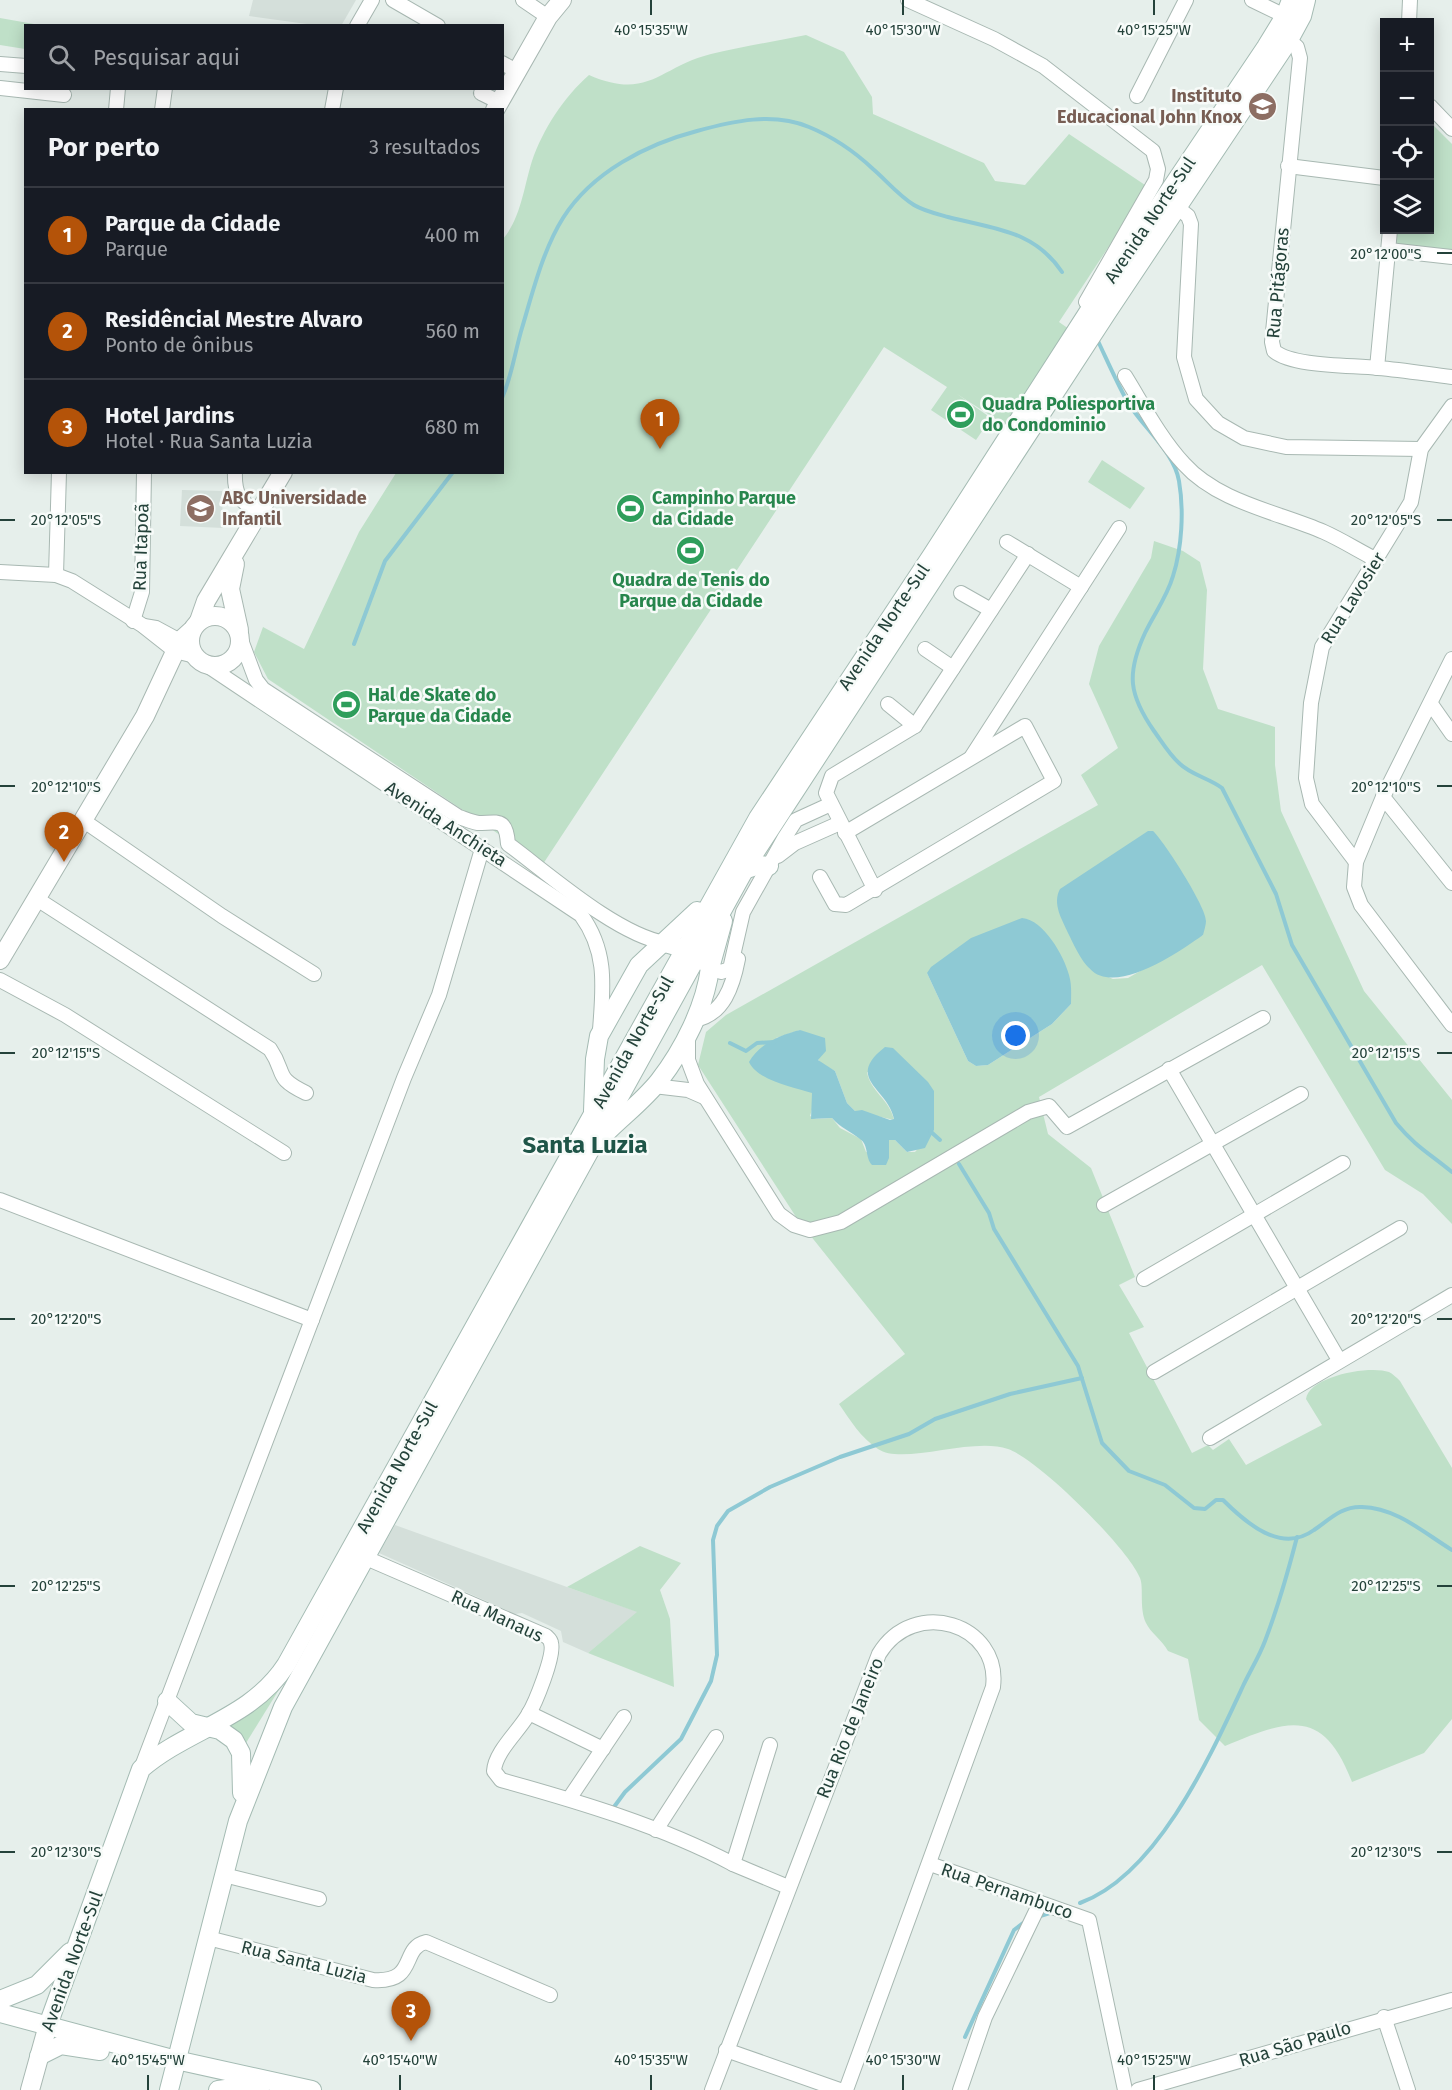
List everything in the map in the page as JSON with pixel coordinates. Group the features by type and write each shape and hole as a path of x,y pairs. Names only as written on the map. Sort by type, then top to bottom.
{"main road":[{"path":"504,85 510,67 562,0"},
{"name":"Avenida Norte-Sul","path":"725,890 744,870 783,807 1289,40 1302,16 1306,0"},
{"name":"Avenida Norte-Sul","path":"169,2090 238,1821 283,1707 592,1147 618,1082 725,890 765,808 1077,333 1098,297 1210,133 1288,8"},
{"path":"497,106 502,90"},
{"path":"0,960 84,821 165,678 186,636 282,474"},
{"path":"165,678 179,666 200,661 219,666 232,660 237,654 240,637 230,589 240,548"},
{"path":"186,636 209,616 221,616 231,621 240,637"},
{"path":"186,636 200,661"},
{"path":"744,870 770,864"},
{"path":"593,1115 595,1059 599,1035 639,966 725,890"},
{"path":"592,1147 654,1086 691,1025 705,994 725,890"},
{"path":"665,943 690,951 710,968"},
{"path":"595,1059 601,1070 618,1082 641,1090 654,1086"},
{"name":"Avenida Norte-Sul","path":"30,2090 48,2025 141,1769 159,1755 237,1713 268,1689 291,1658 593,1115 618,1082"},
{"path":"167,1701 191,1724 212,1727 234,1740 242,1753 243,1781 238,1821"},
{"path":"0,2000 37,1985 57,1968 79,1941"},
{"path":"0,2013 176,2060 312,2090"},
{"path":"39,2056 61,2045 134,2058 148,2053"},
{"path":"218,2090 241,2087 260,2090"}],"street":[{"path":"364,23 372,0"},
{"path":"393,0 435,24"},
{"path":"523,0 548,17"},
{"path":"908,0 928,5 1043,66 1153,151 1158,169 1156,180 1088,297 1077,333"},
{"path":"1137,96 1186,0"},
{"path":"1252,0 1288,8"},
{"path":"1408,18 1410,0"},
{"name":"Rua Pitágoras","path":"1289,40 1297,47 1300,58 1272,342 1274,351 1284,357 1337,366 1377,368 1452,377"},
{"path":"0,64 24,66"},
{"path":"0,88 64,95"},
{"path":"116,108 118,90"},
{"path":"162,108 165,90"},
{"path":"332,108 336,90"},
{"path":"480,90 497,106"},
{"path":"1434,110 1452,129"},
{"path":"1288,166 1380,178"},
{"path":"1178,208 1188,216 1191,224 1184,357 1197,399 1218,423 1244,438 1286,447 1421,449"},
{"path":"1377,368 1390,234"},
{"path":"1389,250 1452,257"},
{"path":"1125,376 1167,443 1184,465 1204,481 1279,516 1324,532 1377,560"},
{"name":"Rua Lavosier","path":"1356,862 1312,804 1306,778 1315,676 1322,647 1411,502 1421,449 1452,406"},
{"path":"56,575 58,474"},
{"name":"Rua Itapoã","path":"137,623 142,592 144,474"},
{"path":"235,474 235,491 238,498 260,513"},
{"path":"970,760 1119,528"},
{"path":"1007,542 1081,587"},
{"path":"875,890 831,804 826,790 832,776 915,726 1028,554"},
{"path":"0,572 56,575 72,581 137,623 186,636"},
{"path":"961,592 991,610"},
{"name":"Avenida Anchieta","path":"240,637 256,680 263,689 459,817 478,823 489,820 502,825 507,833 508,844 616,923 645,939 665,943"},
{"path":"925,649 953,668"},
{"path":"1452,660 1383,797 1356,862 1354,887 1361,905 1452,1025"},
{"name":"Avenida Anchieta","path":"200,661 581,915 601,955 603,969 599,1035"},
{"path":"888,704 915,726"},
{"path":"1431,704 1452,734"},
{"path":"993,723 1007,737"},
{"path":"770,864 807,837 842,828 970,760 1025,726 1054,782 875,890 841,906 835,903 820,877"},
{"path":"1383,797 1452,883"},
{"path":"710,968 716,972 727,971 732,964 743,912 796,820 831,804"},
{"path":"783,807 796,820 807,837"},
{"path":"84,821 222,916 314,974"},
{"path":"141,1769 404,1077 439,995 484,849 474,830 478,823"},
{"path":"484,849 501,852 508,844"},
{"path":"37,899 270,1049 276,1057 281,1078 288,1085 306,1094"},
{"path":"736,950 738,958 734,978 726,997 711,1015 691,1025 688,1060 697,1084 779,1214 794,1226 810,1230 841,1222 1028,1112 1049,1106 1067,1127 1169,1068 1263,1018"},
{"path":"0,980 65,1015 284,1153"},
{"path":"1169,1068 1339,1360"},
{"path":"654,1086 688,1090 708,1100"},
{"path":"1104,1205 1301,1094"},
{"path":"1144,1279 1343,1163"},
{"path":"0,1200 312,1320"},
{"path":"1154,1372 1400,1228"},
{"path":"1210,1438 1452,1295"},
{"name":"Rua Manaus","path":"366,1558 546,1636 552,1644 552,1650 529,1713 496,1761 495,1772 501,1780 568,1799"},
{"name":"Rua Rio de Janeiro","path":"712,2090 879,1654 887,1640 900,1631 927,1621 963,1629 981,1645 995,1673 993,1687 846,2090"},
{"path":"529,1713 603,1749"},
{"path":"624,1717 568,1799 656,1830 788,1887"},
{"path":"656,1830 716,1737"},
{"path":"733,1864 770,1745"},
{"name":"Rua Pernambuco","path":"930,1864 1089,1920 1125,2090"},
{"path":"224,1875 319,1899"},
{"path":"960,2090 985,2017 1040,1903"},
{"name":"Rua Santa Luzia","path":"208,1938 373,1980 387,1981 399,1975 417,1946 426,1942 550,1995"},
{"name":"Rua São Paulo","path":"1138,2090 1384,2017 1452,2000"},
{"path":"1384,2017 1408,2090"},
{"path":"726,2050 840,2090"}],"shaded area":[{"path":"253,0 356,0 342,24 307,24 249,16"},
{"name":"ABC Universidade Infantil","path":"182,490 222,491 223,528 180,526"},
{"path":"395,1525 638,1612 588,1653 563,1642 561,1631 522,1613 515,1614 379,1553"}],"green space":[{"path":"0,18 34,24 24,24 24,49 0,45"},
{"path":"806,35 844,52 872,97 873,114 984,163 995,181 1025,185 1069,134 1148,187 1059,322 1069,329 1005,425 957,394 991,418 976,440 931,410 947,387 884,347 543,864 268,679 254,652 263,627 304,649 359,532 395,474 504,474 504,238 518,212 532,161 542,137 555,114 589,75 626,85 640,83 711,54"},
{"path":"1434,126 1452,144 1452,254 1395,247 1396,234 1434,234"},
{"path":"1102,460 1145,488 1130,509 1088,482"},
{"path":"1154,541 1183,551 1200,562 1207,590 1203,669 1218,709 1275,727 1275,765 1281,811 1364,991 1452,1100 1452,1224 1423,1194 1385,1170 1262,965 1039,1097 1048,1134 1091,1168 1135,1277 1119,1285 1144,1327 1129,1333 1192,1453 1208,1445 1213,1450 1229,1439 1246,1465 1322,1425 1306,1399 1310,1391 1318,1384 1355,1371 1380,1370 1389,1372 1400,1381 1452,1468 1452,1719 1424,1753 1352,1782 1341,1758 1329,1741 1315,1730 1301,1726 1285,1726 1267,1730 1225,1746 1199,1720 1188,1659 1168,1651 1146,1623 1141,1582 1132,1564 1081,1506 1022,1456 1008,1449 993,1446 921,1453 889,1453 872,1445 861,1434 839,1404 905,1354 798,1220 698,1065 706,1032 726,1015 1098,805 1081,775 1118,748 1089,684 1099,646 1151,558","holes":["1203,935 1128,978 1113,979 1090,969 1074,942","927,973 1071,1004 1052,1024 988,1065 976,1066 968,1061","800,1030 821,1064 835,1071 847,1103 855,1111 894,1120 889,1107 872,1085 867,1072 934,1101 934,1130 915,1152 907,1152 895,1140 888,1140 889,1158 866,1152 861,1139 840,1128 832,1118 816,1119 810,1116 814,1103 813,1093 776,1038"]},
{"path":"640,1546 681,1563 660,1590 670,1619 674,1687 588,1653 637,1612 567,1587"},
{"path":"280,1688 246,1743 228,1724"}],"water":[{"path":"1148,831 1153,831 1166,847 1200,903 1206,921 1203,935 1147,969 1131,975 1101,976 1090,969 1078,952 1057,906 1058,895 1060,889"},
{"path":"1022,918 1038,925 1058,949 1070,979 1071,1004 1052,1024 988,1065 976,1066 968,1061 927,973 931,967 971,938"},
{"path":"800,1030 825,1038 826,1051 818,1060 835,1071 847,1103 855,1111 862,1110 890,1120 894,1119 890,1108 868,1076 868,1067 873,1058 885,1047 893,1048 928,1082 934,1091 934,1130 925,1148 907,1152 895,1140 889,1140 889,1158 886,1165 872,1165 865,1145 860,1139 832,1118 811,1119 812,1093 768,1079 754,1069 749,1062 758,1050 778,1038"}],"waterway":[{"path":"504,392 544,257 556,230 575,202 605,174 640,152 678,137 725,124 767,119 795,122 809,127 851,151 914,205 1026,239 1039,247 1062,272"},
{"path":"1097,339 1133,411 1171,460 1181,492 1181,529 1176,565 1170,584 1145,633 1135,661 1133,684 1139,706 1175,759 1189,771 1222,788 1276,894 1292,945 1396,1123 1416,1144 1452,1172"},
{"path":"354,644 385,561 451,474"},
{"path":"730,1043 746,1051 757,1043 775,1042"},
{"path":"930,1131 940,1140"},
{"path":"959,1164 989,1213 994,1229 1078,1366 1102,1443 1129,1471 1165,1485 1194,1508 1205,1509 1216,1500 1223,1500 1253,1526 1277,1537 1289,1539 1302,1537 1342,1511 1362,1507 1375,1508 1398,1517 1452,1550"},
{"path":"611,1811 625,1792 681,1739 711,1681 717,1655 713,1540 717,1526 728,1511 770,1487 840,1457 909,1434 935,1419 1010,1394 1082,1378"},
{"path":"1080,1903 1108,1889 1133,1867 1157,1841 1178,1811 1214,1746 1263,1647 1297,1537"},
{"path":"1037,1917 1053,1912"},
{"path":"965,2037 1014,1930 1027,1920"}],"place":[{"name":"Instituto Educacional John Knox","path":"1263,106"},
{"name":"Quadra Poliesportiva do Condominio","path":"961,414"},
{"name":"Parque da Cidade","path":"660,449"},
{"name":"ABC Universidade Infantil","path":"201,508"},
{"name":"Campinho Parque da Cidade","path":"631,508"},
{"name":"Quadra de Tenis do Parque da Cidade","path":"691,551"},
{"name":"Hal de Skate do Parque da Cidade","path":"347,705"},
{"name":"Residêncial Mestre Alvaro","path":"64,862"},
{"name":"Hotel Jardins","path":"411,2041"}],"district":[{"name":"Santa Luzia","path":"585,1145"}]}
